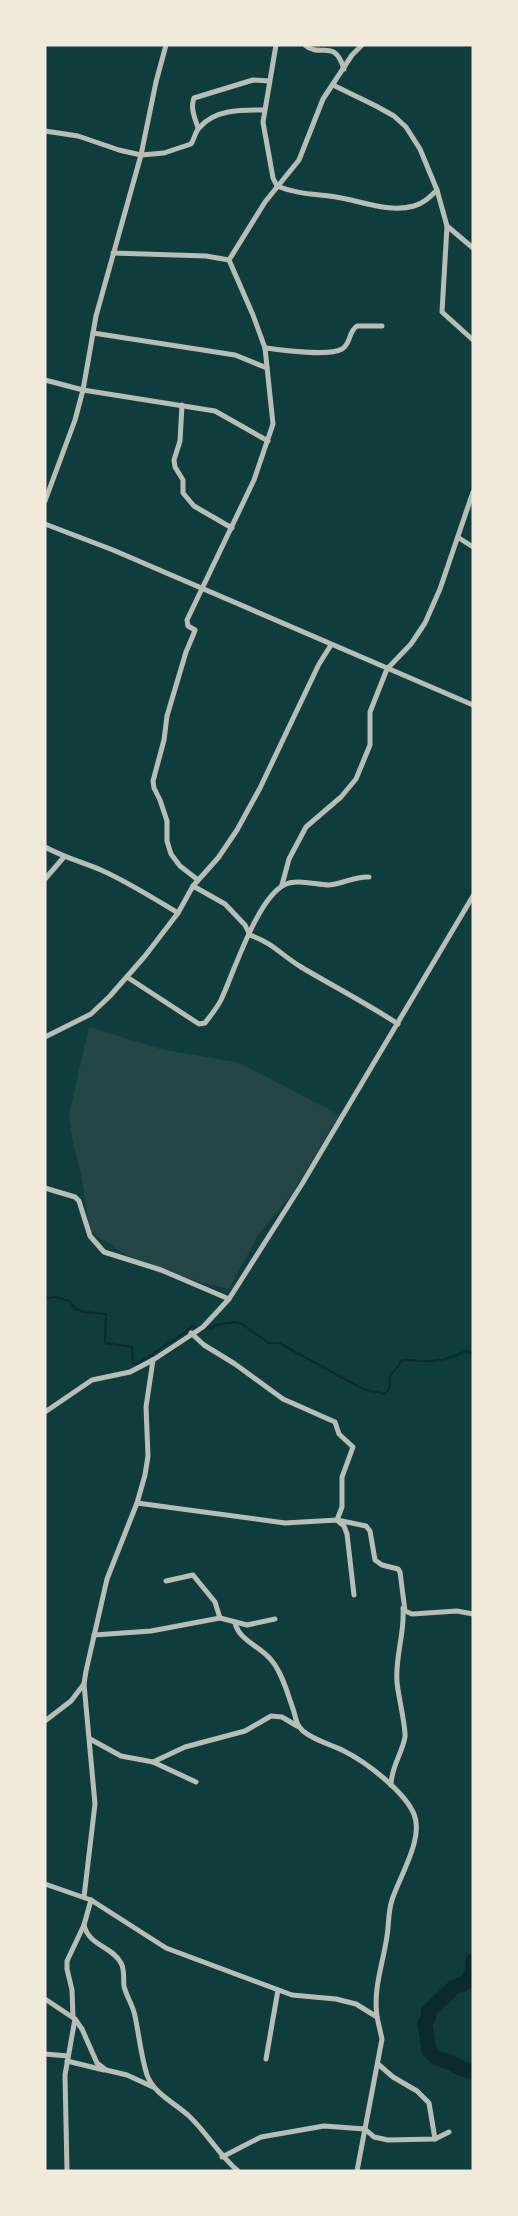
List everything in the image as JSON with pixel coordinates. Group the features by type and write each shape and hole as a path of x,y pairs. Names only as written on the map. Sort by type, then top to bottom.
{"street":[{"path":"45,501 75,420 83,390 96,316 141,155 166,45"},
{"path":"276,45 264,110 264,135 273,178 277,186 289,191 338,197 364,204 405,207 428,199 437,190"},
{"path":"305,45 310,49 333,51 341,60 344,69"},
{"path":"229,260 251,223 299,160 323,99 352,55 363,45"},
{"path":"198,128 193,114 194,98 253,80 269,81"},
{"path":"333,85 394,116 406,127 420,149 437,190 447,226 442,312 473,340"},
{"path":"45,131 78,136 141,155 164,153 191,144 198,128 218,115 238,110 264,110"},
{"path":"447,226 473,248"},
{"path":"113,253 206,256 229,260"},
{"path":"198,880 180,866 171,854 167,840 167,821 153,781 164,740 167,716 195,630 188,626 187,620 254,480 273,424 265,348 229,260"},
{"path":"265,348 304,352 341,351 357,326 382,326"},
{"path":"93,333 235,355 267,368"},
{"path":"45,380 83,390 215,411 268,441"},
{"path":"182,405 180,441 174,460 175,467 183,480 183,493 194,506 232,528"},
{"path":"127,977 200,1023 205,1023 220,1002 231,973 266,903 282,885 289,859 306,827 341,797 356,779 370,745 370,712 387,669 411,644 425,623 459,538 473,492"},
{"path":"45,524 113,550 473,705"},
{"path":"459,538 473,547"},
{"path":"45,1037 91,1014 127,977 178,913 193,886 218,858 260,788 331,645"},
{"path":"45,847 108,874 178,913"},
{"path":"45,879 64,857"},
{"path":"282,885 290,883 329,885 345,883 361,876 369,877"},
{"path":"193,886 225,904 245,925 250,935 267,941 296,964 365,1002 398,1024"},
{"path":"45,1412 92,1380 130,1372 153,1360 214,1317 229,1299 302,1184 473,896"},
{"path":"45,1188 75,1197 79,1201 90,1236 104,1252 161,1270 229,1299"},
{"path":"191,1333 204,1345 235,1364 283,1399 335,1422 339,1434 353,1447 342,1477 342,1507 337,1520"},
{"path":"84,1897 94,1816 84,1684 107,1579 137,1503 146,1466 146,1407 153,1360"},
{"path":"137,1503 285,1523 337,1520 369,1528 375,1560 382,1565 398,1569 400,1572 404,1608 403,1628 397,1653 396,1679 405,1737 393,1770 391,1785"},
{"path":"337,1520 344,1526 347,1534 354,1595"},
{"path":"166,1581 193,1575 215,1602 220,1618"},
{"path":"404,1608 412,1614 457,1611 473,1614"},
{"path":"94,1635 151,1631 220,1618 247,1625 274,1619"},
{"path":"235,1623 239,1634 271,1659 279,1672 293,1707 296,1723 301,1729"},
{"path":"45,1721 71,1701 84,1684"},
{"path":"153,1762 185,1747 245,1731 271,1716 282,1717 318,1740 354,1756 391,1785 413,1812 417,1828 415,1841 392,1901 387,1937 376,1982 377,2017 382,2039 357,2171"},
{"path":"89,1737 121,1756 153,1762 196,1782"},
{"path":"45,1884 91,1900 166,1948 301,1998 336,2000 356,2004 377,2017"},
{"path":"67,2171 64,2080 74,2018 67,1961 84,1924 91,1900"},
{"path":"84,1924 86,1934 90,1939 120,1961 124,1985 135,2016 147,2074 154,2088"},
{"path":"266,2059 278,1990"},
{"path":"45,1999 74,2018 82,2029 97,2063 106,2070"},
{"path":"45,2054 127,2075 154,2088 189,2116 222,2157 238,2171"},
{"path":"378,2064 393,2077 417,2091 429,2103 435,2139"},
{"path":"222,2157 261,2137 324,2126 365,2129 374,2137 388,2140 435,2139 449,2132"}],"shaded area":[{"path":"89,1027 160,1049 240,1063 339,1115 292,1194 258,1235 229,1289 199,1282 126,1255 90,1231 69,1115"}],"waterway":[{"path":"45,1298 56,1297 69,1301 76,1309 84,1312 106,1314 105,1343 132,1347 133,1363 137,1364 192,1326 202,1331 207,1327 211,1329 216,1325 234,1322 242,1324 269,1343 279,1343 363,1389 385,1394 390,1387 391,1375 401,1361 438,1360 466,1351 473,1354"},
{"path":"473,1961 472,1973 467,1982 454,1987 428,2012 429,2017 425,2023 429,2051 438,2059 473,2071"}]}
